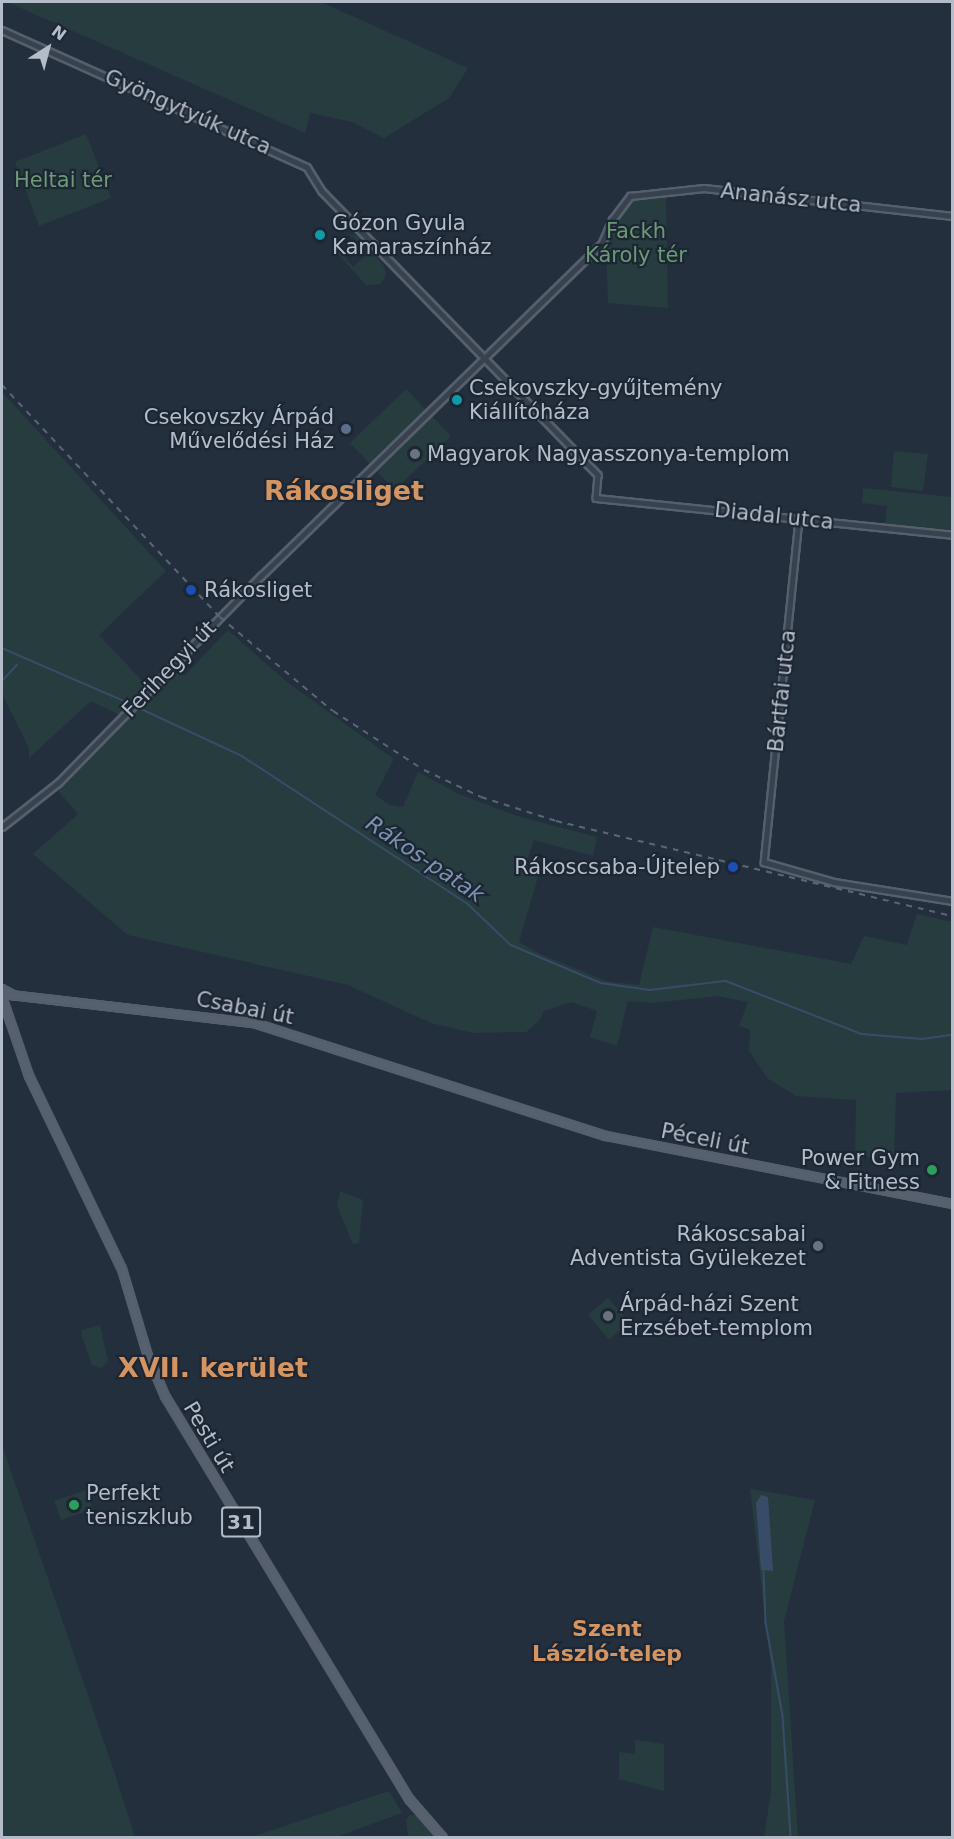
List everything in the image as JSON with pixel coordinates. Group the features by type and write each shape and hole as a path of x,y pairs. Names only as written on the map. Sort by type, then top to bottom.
{"main road":[{"name":"Csabai út","path":"2,989 19,997"},
{"name":"Csabai út","path":"3,998 19,997 254,1023 456,1087"},
{"name":"Pesti út","path":"3,998 29,1076 122,1269 148,1356 165,1396 411,1800 443,1838"},
{"name":"Péceli út","path":"456,1087 606,1136 952,1204"}],"street":[{"name":"Gyöngytyúk utca","path":"2,30 307,167 322,191 484,358"},
{"name":"Ananász utca","path":"630,196 704,188 952,216"},
{"name":"Ferihegyi út","path":"2,827 47,793 602,243 612,220 630,196"},
{"name":"Diadal utca","path":"484,358 598,476 596,498 952,535"},
{"name":"Bártfai utca","path":"799,519 764,862 834,882 952,901"}],"green space":[{"path":"7,2 321,2 468,68 449,98 384,138 352,122 310,113 305,133"},
{"name":"Heltai tér","path":"86,134 111,198 39,226 15,162"},
{"name":"Fackh Károly tér","path":"666,191 668,308 608,303 606,249 602,243 608,229 626,199"},
{"path":"349,234 357,236 384,266 386,274 381,284 366,285 337,253 339,240","holes":["353,237 369,252 353,267 339,250 344,239"]},
{"path":"406,389 451,436 395,490 350,443"},
{"path":"2,392 166,571 99,635 148,687 171,664 184,676 228,630 287,682 394,759 375,795 390,805 403,807 418,772 459,794 517,816 597,837 593,856 534,840 526,863 540,870 519,942 542,955 606,981 639,985 653,927 851,964 864,936 907,945 917,914 952,922 952,1090 896,1093 894,1159 855,1156 856,1100 796,1096 767,1078 749,1051 750,1030 739,1026 748,1002 718,996 653,1003 628,1001 617,1046 590,1037 597,1011 571,1002 544,1011 539,1021 526,1032 473,1033 431,1023 348,985 128,935 33,854 78,814 58,791 128,719 91,701 29,758 29,748 2,694"},
{"path":"894,451 928,454 923,491 891,487"},
{"path":"863,488 952,497 952,532 885,524 887,506 862,503"},
{"path":"340,1191 363,1200 359,1243 353,1244 337,1206"},
{"path":"608,1298 629,1322 609,1340 588,1315"},
{"path":"100,1325 108,1361 101,1368 92,1365 81,1334 82,1330"},
{"path":"2,1445 114,1771 135,1837 2,1837"},
{"path":"750,1489 815,1500 784,1621 798,1837 764,1837 771,1792 771,1667"},
{"name":"Perfekt teniszklub","path":"86,1490 93,1509 61,1520 54,1501"},
{"path":"635,1740 664,1744 664,1791 619,1779 619,1752 635,1754"},
{"path":"389,1791 402,1813 336,1837 255,1836"},
{"path":"410,1815 416,1815 437,1837 408,1837 406,1819"}],"water":[{"path":"761,1495 768,1497 773,1571 761,1570 756,1503"}],"waterway":[{"name":"Rákos-patak","path":"2,648 133,705"},
{"path":"2,681 17,665"},
{"name":"Rákos-patak","path":"137,707 242,756 467,903 511,945 601,983 650,990 726,981 862,1034 922,1039 952,1035"},
{"path":"764,1571 766,1623 783,1716 791,1838"}],"railway":[{"path":"2,385 220,617 333,711 424,770 481,797 556,821 952,916"}],"place":[{"name":"Gózon Gyula Kamaraszínház","path":"320,235"},
{"name":"Csekovszky-gyűjtemény Kiállítóháza","path":"457,400"},
{"name":"Csekovszky Árpád Művelődési Ház","path":"346,429"},
{"name":"Magyarok Nagyasszonya-templom","path":"415,454"},
{"name":"Rákosliget","path":"191,590"},
{"name":"Rákoscsaba-Újtelep","path":"733,867"},
{"name":"Power Gym & Fitness","path":"932,1170"},
{"name":"Rákoscsabai Adventista Gyülekezet","path":"818,1246"},
{"name":"Árpád-házi Szent Erzsébet-templom","path":"608,1316"},
{"name":"Perfekt teniszklub","path":"74,1505"}],"district":[{"name":"Rákosliget","path":"344,491"},
{"name":"XVII. kerület","path":"213,1368"},
{"name":"Szent László-telep","path":"607,1640"}]}
